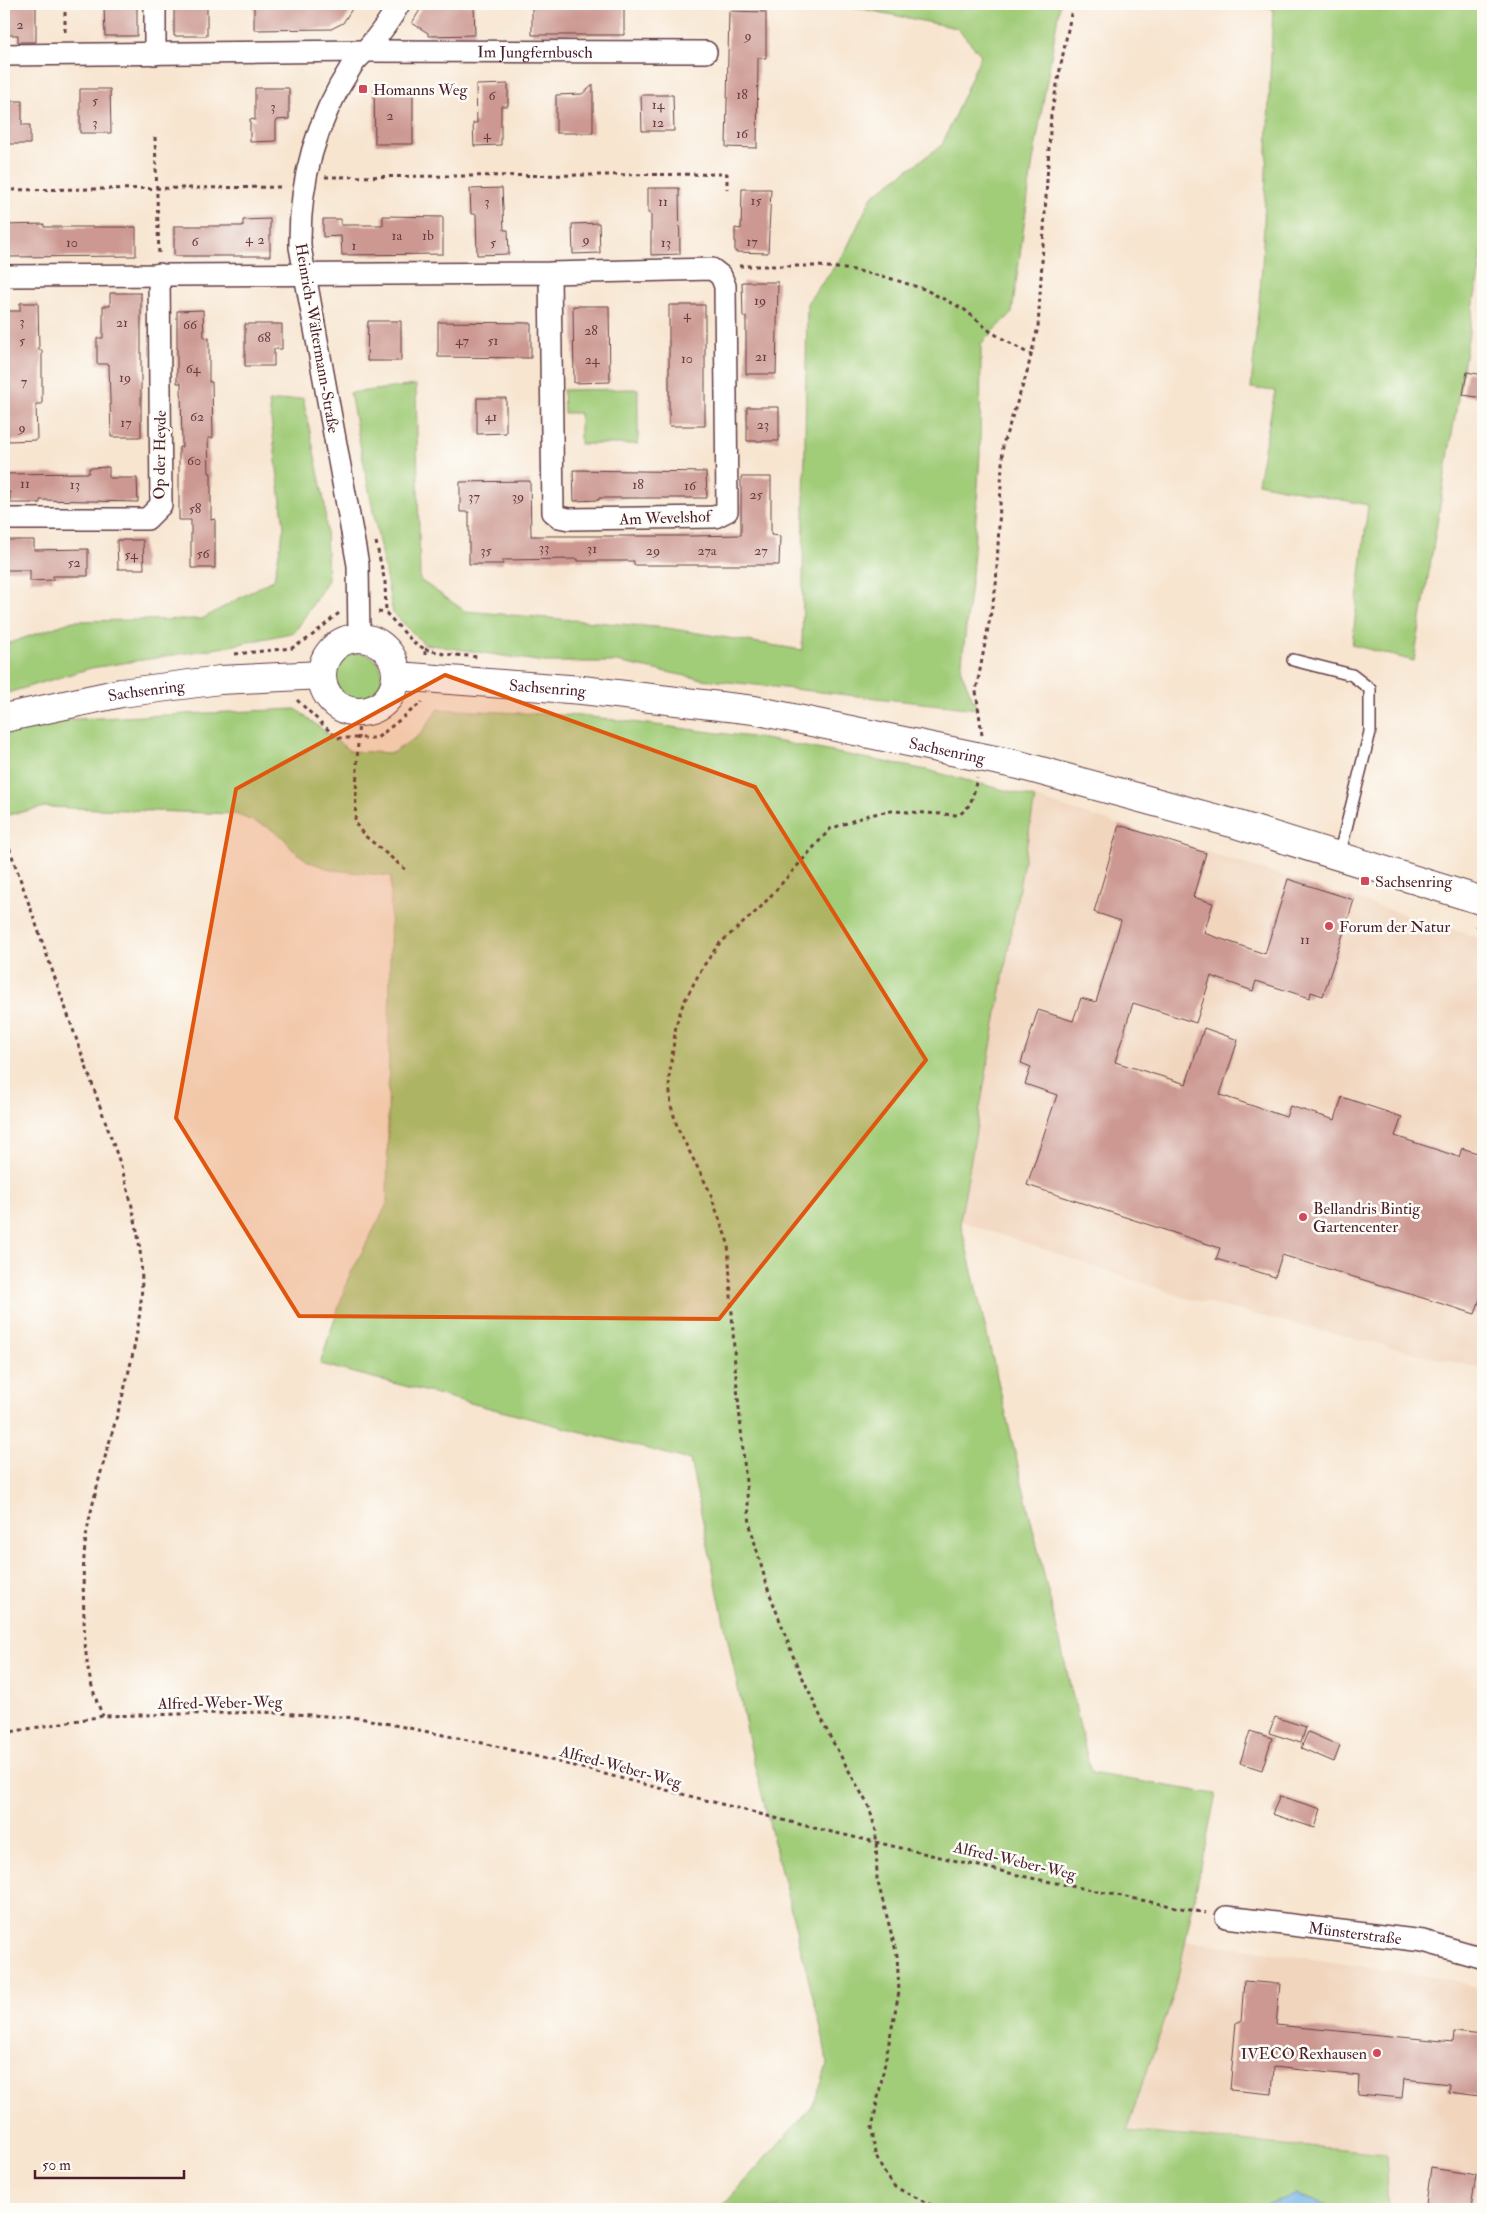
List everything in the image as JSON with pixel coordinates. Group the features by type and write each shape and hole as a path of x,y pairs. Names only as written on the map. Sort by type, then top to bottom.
{"street":[{"path":"155,4 156,54"},
{"name":"Heinrich-Wältermann-Straße","path":"360,624 358,564 300,247 303,182 314,141 352,65 388,24 399,4"},
{"path":"4,56 364,52"},
{"name":"Im Jungfernbusch","path":"364,52 706,52"},
{"name":"Am Wevelshof","path":"306,274 550,273 712,269 722,276 726,286 727,511 715,517 569,519 559,517 553,512 550,273"},
{"name":"Op der Heyde","path":"4,519 147,519 161,505 159,274"},
{"path":"4,276 306,274"},
{"path":"360,624 369,639 386,649 392,657 397,676 389,698 381,706 359,712 347,710 333,701 324,686 322,675 323,665 333,648 360,624"},
{"name":"Sachsenring","path":"4,718 121,693 220,680 322,675"},
{"name":"Sachsenring","path":"397,676 582,690 754,710 1019,765 1214,818 1483,901"},
{"name":"Münsterstraße","path":"1226,1917 1424,1941 1483,1958"}],"lane":[{"path":"1293,660 1352,675 1370,689 1370,732 1339,856"}],"path":[{"path":"65,4 66,55"},
{"path":"939,2209 895,2187 883,2172 875,2154 872,2128 900,1992 897,1955 877,1879 877,1841 869,1807 829,1735 794,1661 768,1588 750,1525 735,1366 728,1243 709,1190 678,1129 669,1080 671,1054 683,1004 702,968 718,944 759,909 830,829 869,815 891,811 958,815 967,811 972,803 982,758 976,691 996,586 1003,444 1038,327 1051,115 1073,4"},
{"path":"155,138 159,274"},
{"path":"4,190 727,174 727,189"},
{"path":"736,266 819,266 854,270 889,278 924,289 965,310 991,332 1031,355"},
{"path":"340,612 360,624 386,613 414,643 425,649 422,703 377,738 337,738 294,698 293,676 292,648 309,638 340,612"},
{"path":"359,712 355,824 364,834 406,869"},
{"path":"4,833 121,1166 136,1214 140,1249 141,1300 133,1354 88,1527 83,1581 85,1658 91,1690 103,1716"},
{"name":"Alfred-Weber-Weg","path":"4,1733 103,1716 264,1712 360,1718 492,1745 672,1793 1031,1878 1226,1917"}],"highlighted area":[{"path":"445,675 755,787 926,1060 719,1319 299,1316 176,1118 236,789"}],"shaded area":[{"path":"1035,798 1483,939 1483,1369 1186,1298 960,1221"},
{"path":"1185,1940 1459,1981 1483,1992 1483,2209 1389,2209 1387,2155 1126,2131 1175,1991"}],"green space":[{"path":"839,4 1060,4 1032,167 1012,313 981,344 980,453 973,565 961,671 977,709 701,679 617,662 544,662 424,644 393,613 350,393 416,385 420,580 465,611 667,628 802,650 807,303 844,254 872,196 942,145 981,55 957,28"},
{"path":"1233,4 1483,4 1483,249 1414,661 1352,645 1368,505 1258,483 1275,391 1251,388 1262,268 1273,8"},
{"path":"638,389 638,444 580,444 580,413 564,413 563,390"},
{"path":"303,398 325,505 328,580 295,632 225,647 91,668 4,694 4,645 73,621 202,619 274,579 284,527 269,402"},
{"path":"354,653 364,653 378,663 382,676 378,689 372,695 364,699 354,699 340,689 336,681 336,671 346,657"},
{"path":"296,709 350,751 392,753 420,735 438,709 583,716 759,738 927,770 1035,798 960,1221 1091,1773 1216,1794 1175,1991 1126,2131 1386,2154 1389,2209 1330,2209 1327,2205 1296,2195 1242,2209 719,2209 811,2108 827,2064 823,2037 753,1759 690,1460 320,1364 348,1279 387,1204 391,876 333,870 309,862 292,849 284,838 268,827 235,814 45,807 8,815 4,802 4,736 55,720"}],"water":[{"path":"1296,2195 1327,2205 1330,2209 1242,2209"}],"building":[{"path":"4,4 36,4 36,42 18,42 18,35 4,35"},
{"path":"106,4 132,4 132,7 137,7 137,36 105,36 104,7"},
{"path":"174,4 207,4 207,36 174,36"},
{"path":"254,4 355,4 343,23 331,29 254,30"},
{"path":"532,4 624,4 624,35 532,35"},
{"path":"423,5 474,5 475,35 428,36 428,33 412,23"},
{"path":"729,11 766,12 766,58 758,58 757,148 726,147"},
{"path":"508,84 508,106 501,106 501,145 474,146 473,123 477,123 476,85"},
{"path":"593,85 593,133 556,133 556,95 582,94"},
{"path":"255,88 289,88 289,119 276,120 276,141 250,142 250,119 255,120"},
{"path":"80,89 110,89 111,133 80,133"},
{"path":"413,89 413,144 375,144 374,90"},
{"path":"641,95 673,95 674,131 642,131"},
{"path":"4,101 22,101 22,125 30,125 30,144 4,144"},
{"path":"502,188 504,230 508,230 509,254 477,255 476,214 471,214 470,189"},
{"path":"648,188 679,188 680,254 651,255 651,213 648,213"},
{"path":"742,189 771,189 768,253 735,252 735,228 741,229"},
{"path":"383,216 443,217 443,254 342,255 341,236 323,237 323,219 341,219 341,225 383,225"},
{"path":"270,219 270,256 174,256 174,226 243,226 243,220"},
{"path":"599,223 600,253 573,254 572,224"},
{"path":"44,224 44,227 136,227 136,256 5,257 4,225"},
{"path":"742,282 778,282 776,374 746,374 746,317 743,317"},
{"path":"110,293 141,293 141,437 111,437 109,364 97,364 97,338 103,338 103,306 110,306"},
{"path":"20,303 38,303 39,350 42,350 42,404 36,404 37,440 8,441 5,311 20,311"},
{"path":"669,305 705,305 705,426 669,426"},
{"path":"573,306 609,306 610,382 574,383"},
{"path":"203,310 204,337 209,338 209,382 212,382 213,438 208,438 209,473 211,473 211,520 215,519 215,568 191,568 191,520 179,520 179,447 182,447 181,383 177,383 177,311"},
{"path":"368,321 401,321 401,361 367,361"},
{"path":"438,322 531,323 531,358 438,357"},
{"path":"245,324 282,324 282,349 274,349 274,366 245,366"},
{"path":"1467,372 1483,375 1483,398 1463,395"},
{"path":"477,398 506,398 506,433 477,434"},
{"path":"747,407 779,407 779,441 747,441"},
{"path":"109,467 109,478 137,478 138,502 40,500 40,503 10,503 10,492 4,492 4,474 89,473 89,468"},
{"path":"573,470 706,472 707,498 599,498 599,500 574,501"},
{"path":"741,477 771,477 771,535 780,536 779,565 634,565 634,561 578,561 578,559 503,560 503,564 469,564 469,512 460,512 460,482 530,481 531,536 692,536 741,535"},
{"path":"4,540 34,540 34,550 88,549 88,576 53,576 53,580 30,581 30,570 4,570"},
{"path":"117,540 143,540 144,569 118,569"},
{"path":"1119,825 1206,853 1193,897 1213,903 1204,933 1265,954 1288,879 1354,900 1323,996 1311,992 1310,998 1256,981 1253,991 1211,976 1196,1023 1133,1003 1115,1062 1186,1084 1204,1028 1238,1040 1220,1095 1286,1117 1290,1106 1335,1120 1342,1097 1402,1117 1395,1136 1459,1157 1462,1148 1483,1155 1483,1289 1475,1314 1282,1255 1275,1277 1216,1259 1220,1248 1027,1185 1057,1095 1025,1084 1031,1067 1021,1063 1038,1010 1073,1021 1081,998 1096,1002 1121,921 1094,912"},
{"path":"1275,1717 1306,1727 1301,1743 1269,1733"},
{"path":"1250,1731 1272,1738 1262,1770 1240,1763"},
{"path":"1308,1732 1340,1746 1334,1762 1301,1748"},
{"path":"1280,1796 1321,1809 1315,1828 1272,1814"},
{"path":"1244,1981 1280,1984 1276,2025 1453,2042 1454,2032 1483,2035 1480,2096 1448,2092 1449,2084 1404,2079 1402,2098 1358,2094 1359,2076 1274,2067 1272,2094 1230,2090 1236,2022 1241,2022"},
{"path":"1431,2168 1476,2175 1471,2209 1426,2204"}],"place":[{"name":"Homanns Weg","path":"363,89"},
{"name":"Sachsenring","path":"1365,881"},
{"name":"Forum der Natur","path":"1329,926"},
{"name":"Bellandris Bintig Gartencenter","path":"1303,1217"},
{"name":"IVECO Rexhausen","path":"1377,2053"}]}
